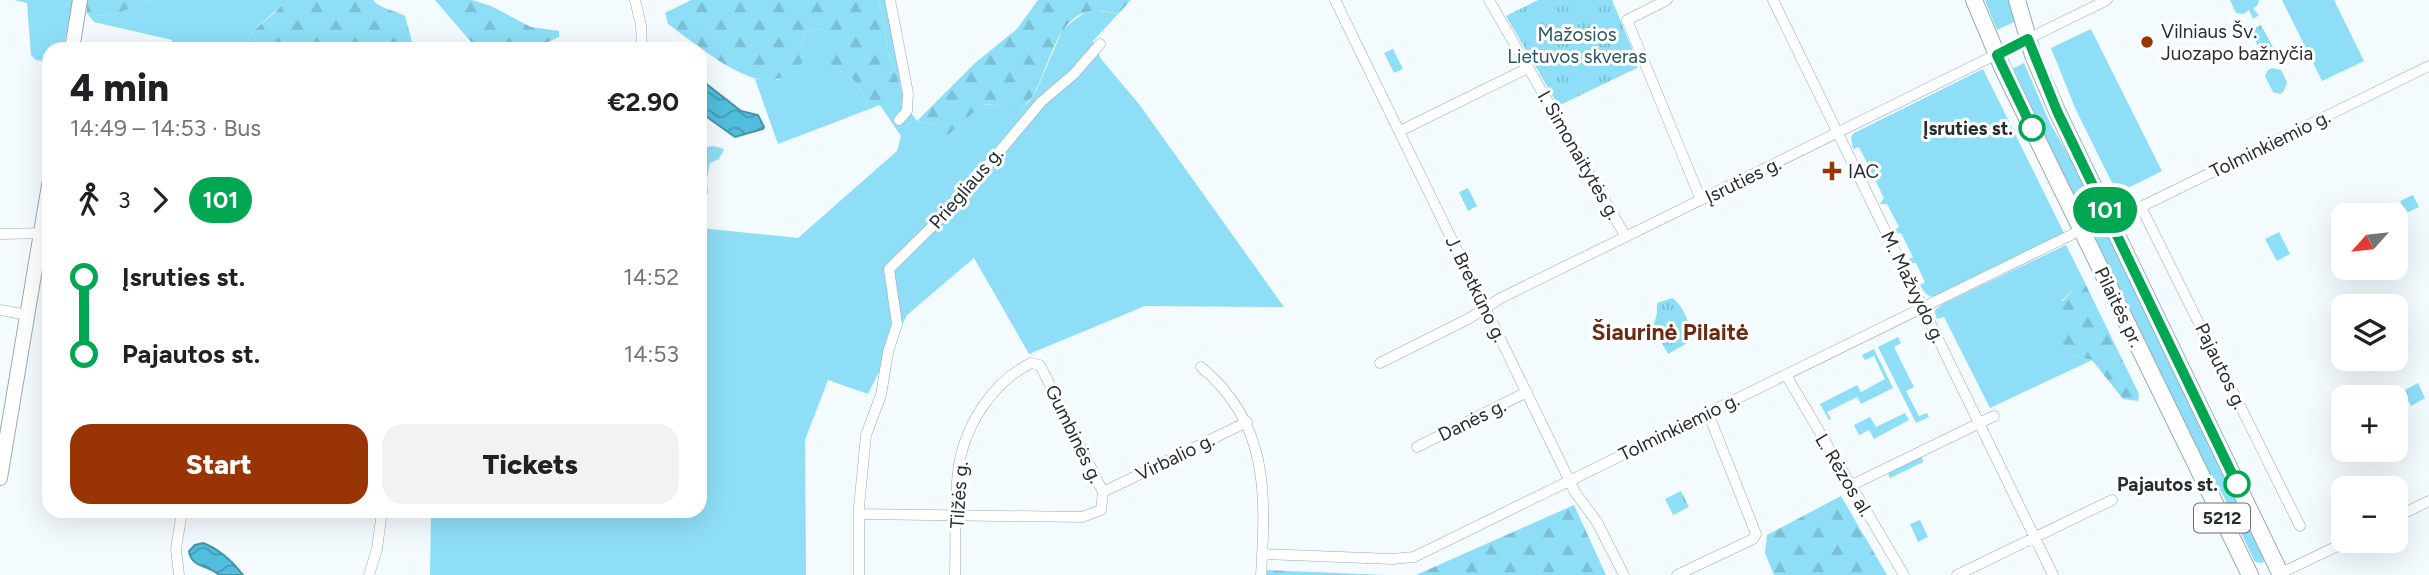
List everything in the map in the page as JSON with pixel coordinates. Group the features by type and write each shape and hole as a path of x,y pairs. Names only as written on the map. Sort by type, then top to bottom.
{"main road":[{"path":"73,42 80,0"},
{"name":"Pilaitės pr.","path":"1974,0 1997,55 2249,575"},
{"name":"Pilaitės pr.","path":"2017,0 2028,39 2057,111 2279,574"},
{"path":"0,478 4,429 42,247"}],"street":[{"path":"635,0 641,24 642,42"},
{"path":"890,0 908,93 907,111 899,120"},
{"name":"J. Bretkūno g.","path":"1335,0 1570,480 1597,522 1624,575"},
{"name":"I. Simonaitytės g.","path":"1489,0 1626,237"},
{"path":"1667,0 1628,20 1701,200"},
{"name":"M. Mažvydo g.","path":"1773,0 2053,575"},
{"name":"Įsruties g.","path":"1380,363 1467,320 1507,295 2107,0"},
{"name":"Priegliaus g.","path":"859,514 866,435 881,395 888,352 897,324 889,269 928,232 1041,102 1074,74 1100,44"},
{"name":"Tolminkiemio g.","path":"2110,222 2429,66"},
{"path":"1400,131 1528,68"},
{"name":"Pajautos g.","path":"2141,207 2300,526"},
{"name":"Tolminkiemio g.","path":"1262,554 1392,559 1413,557 2081,230"},
{"path":"0,233 42,233"},
{"path":"0,310 27,315"},
{"name":"Gumbinės g.","path":"957,514 1082,517 1101,510 1103,492 1040,366 1035,363"},
{"name":"Tilžės g.","path":"954,575 958,471 965,442 993,392 1016,370 1035,363"},
{"path":"1201,367 1226,391 1247,422 1259,458 1261,575"},
{"name":"L. Rėzos al.","path":"1786,375 1904,575"},
{"name":"Danės g.","path":"1417,447 1527,392"},
{"path":"1677,575 1753,539 1756,531 1708,413"},
{"path":"1850,486 1994,416"},
{"name":"Virbalio g.","path":"1103,492 1247,422"},
{"path":"1957,575 2112,500"},
{"path":"2408,511 2429,501"},
{"path":"859,575 859,514 957,514"},
{"path":"179,575 176,549 181,518"},
{"path":"369,575 377,549 381,518"},
{"path":"2279,574 2331,549"}],"green space":[{"path":"14,0 73,0 64,42 42,42 42,61 31,55 27,3"},
{"path":"86,0 151,0 119,12 94,15 87,13"},
{"path":"151,0 286,1 256,29 247,42 171,42 172,40 94,22 87,13 111,15"},
{"path":"285,0 373,0 405,16 412,42 247,42 257,28 281,7"},
{"path":"435,0 472,0 491,6 531,27 559,31 559,37 548,42 471,42"},
{"path":"691,0 879,0 888,51 901,87 898,99 880,105 868,103 854,80 831,65 831,34 819,28 804,33 800,46 803,62 780,78 768,80 754,78 722,63 707,53 707,42 692,42 668,24 665,13"},
{"path":"879,0 886,0 904,103 917,121 934,124 937,129 983,104 1021,107 1029,102 1063,29 1084,13 1093,10 1118,14 1093,41 1101,59 1139,104 1284,307 1145,306 1029,354 974,258 907,315 868,394 828,380 805,440 806,575 430,575 431,518 707,518 707,229 798,238 897,151 901,136 880,105 778,144 755,79 778,80 800,46 804,33 819,28 831,34 831,65 854,80 868,103 901,87 888,51"},
{"path":"1038,0 1131,0 1118,14 1091,11 1076,17 1065,27 1036,89 1029,101 1020,107 983,104 947,136 942,135 934,124 917,121 975,63 1017,29"},
{"name":"Mažosios Lietuvos skveras","path":"1538,0 1612,0 1633,51 1628,53 1631,60 1636,59 1637,68 1560,105 1557,103 1506,16"},
{"path":"1985,0 2010,0 2016,21 1997,30"},
{"path":"2230,0 2259,0 2253,9 2259,15 2253,19 2249,10 2243,14 2236,13"},
{"path":"2282,0 2334,0 2364,61 2322,81"},
{"path":"2261,25 2276,53 2264,59 2250,30"},
{"path":"2091,29 2162,171 2120,192 2116,191 2076,110 2051,48"},
{"path":"1393,49 1403,69 1394,73 1384,53"},
{"path":"2024,63 2049,121 2088,190 2265,557 2263,563 2255,562 2223,495 2198,456 2010,70"},
{"path":"2272,68 2281,70 2287,82 2280,94 2273,92 2265,76"},
{"path":"1983,69 2064,233 1933,297 1925,293 1920,285 1925,282 1916,263 1909,263 1909,259 1913,257 1901,233 1893,233 1899,227 1887,204 1880,204 1884,198 1872,174 1865,174 1870,169 1859,147 1853,149 1851,137 1854,133"},
{"path":"707,147 724,149 719,159 710,163 707,180"},
{"path":"1468,188 1477,206 1468,211 1459,192"},
{"path":"2413,195 2419,207 2408,212 2408,203 2400,201"},
{"path":"2279,232 2290,254 2277,261 2265,239"},
{"path":"2066,245 2084,281 2062,300 2070,355 2092,360 1990,408 1944,317 1937,319 1934,311 1943,304"},
{"path":"2084,281 2139,394 2138,401 2123,399 2092,360 2070,355 2059,349 2055,326 2057,310"},
{"path":"1672,298 1686,317 1691,341 1668,354 1653,328 1657,303"},
{"path":"1898,337 1901,343 1894,347 1914,387 1906,391 1919,416 1927,413 1929,417 1916,423 1878,347"},
{"path":"1874,349 1893,388 1861,404 1857,397 1827,412 1831,419 1829,420 1820,404 1857,385 1861,392 1885,379 1874,356 1865,360 1862,355"},
{"path":"2418,383 2425,398 2411,406 2408,388"},
{"path":"1905,413 1909,420 1874,439 1869,430 1859,435 1854,425 1870,417 1876,427"},
{"path":"1922,456 1923,462 1890,478 1888,473"},
{"path":"1681,491 1689,507 1673,515 1665,499"},
{"path":"1841,496 1887,575 1774,575 1765,553 1767,535"},
{"path":"1574,505 1606,575 1416,575"},
{"path":"1920,520 1928,537 1918,542 1910,524"},
{"path":"1267,570 1385,575 1267,575"}],"water":[{"path":"707,84 741,111 758,115 764,127 735,137 707,117"},
{"path":"203,543 225,556 243,575 219,575 193,561 189,551 195,545"}],"bus line":[{"name":"101","path":"2032,128 1997,55 2028,39 2057,111 2237,484"}],"place":[{"name":"Vilniaus Šv. Juozapo bažnyčia","path":"2147,42"},
{"name":"Įsruties st.","path":"2032,128"},
{"name":"IAC","path":"1832,171"},
{"name":"Pajautos st.","path":"2237,484"}],"district":[{"name":"Šiaurinė Pilaitė","path":"1670,332"}]}
